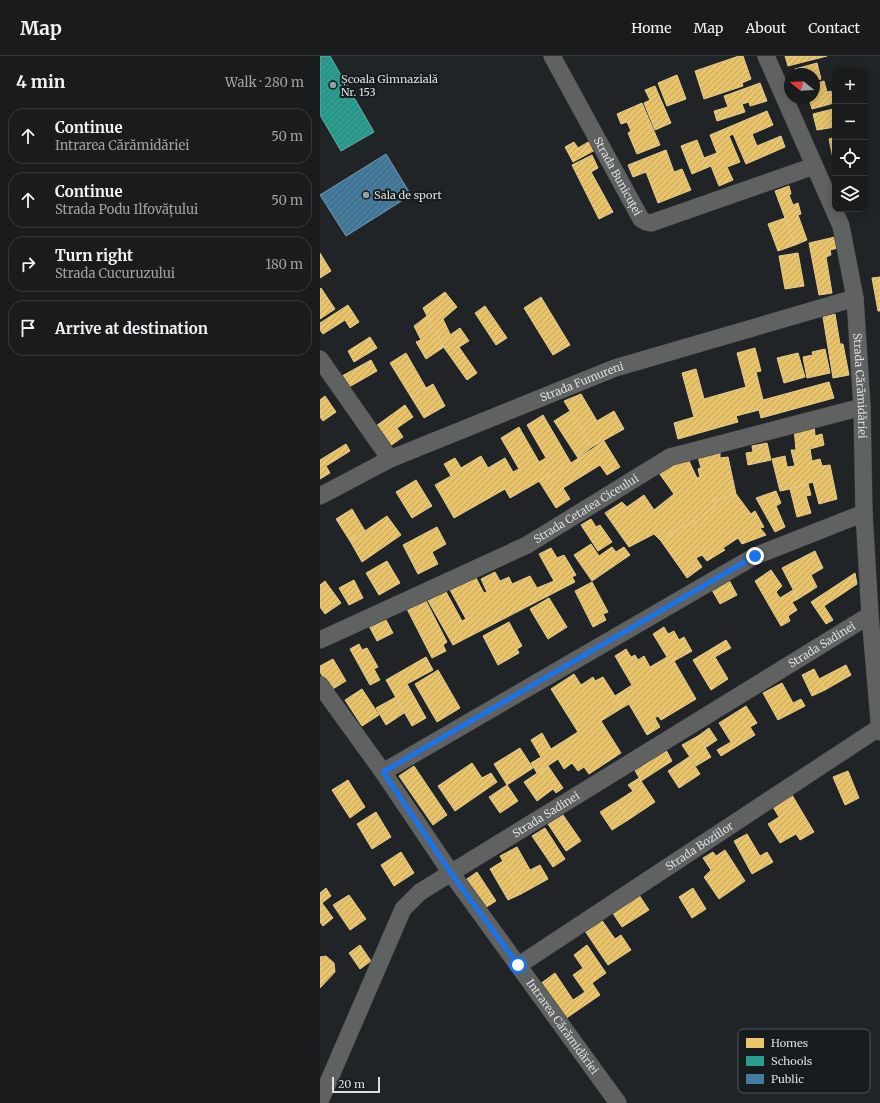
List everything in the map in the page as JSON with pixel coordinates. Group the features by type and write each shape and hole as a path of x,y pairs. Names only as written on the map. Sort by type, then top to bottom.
{"street":[{"name":"Strada Bunicuței","path":"552,56 642,219 646,222 651,223 814,166"},
{"name":"Strada Cărămidăriei","path":"766,56 841,226 855,298 862,407 864,513 870,615 880,732"},
{"name":"Strada Fumureni","path":"320,496 390,460 615,368 855,298"},
{"path":"320,359 390,460"},
{"name":"Strada Cetatea Ciceului","path":"320,640 527,545 670,457 862,407"},
{"path":"383,772 755,556 864,513"},
{"name":"Strada Sadinei","path":"320,1101 403,909 420,892 870,615"},
{"name":"Intrarea Cărămidăriei","path":"320,685 383,772 451,873 619,1103"},
{"name":"Strada Boziilor","path":"518,965 880,727"}],"building: Homes":[{"path":"743,56 751,79 742,83 743,86 704,99 695,71"},
{"path":"785,56 827,56 788,66"},
{"path":"817,63 818,68 799,68"},
{"path":"677,75 686,99 667,106 658,83"},
{"path":"824,81 827,92 831,91 832,104 812,109 810,104 820,104 820,82"},
{"path":"760,83 767,101 750,106 749,102 742,104 745,112 717,121 714,111 728,107 724,96"},
{"path":"655,86 671,123 655,130 644,103 650,100 645,90"},
{"path":"642,103 660,145 637,154 628,133 631,131 627,122 621,124 617,114"},
{"path":"832,109 832,128 817,130 813,114"},
{"path":"767,111 773,125 752,134 757,146 781,136 785,147 746,164 733,134 729,136 740,162 727,167 733,180 719,186 711,166 692,174 681,146 697,140 704,158 717,153 710,135"},
{"path":"832,138 832,153 829,139"},
{"path":"590,141 595,150 573,162 565,147 574,142 578,148"},
{"path":"666,150 674,172 682,169 691,190 658,203 646,172 633,177 628,165"},
{"path":"592,155 598,168 591,172 613,212 599,219 572,165"},
{"path":"789,186 791,194 789,195 793,205 798,203 801,214 798,215 807,240 795,245 775,191"},
{"path":"785,218 795,245 778,251 768,224"},
{"path":"835,237 838,248 830,250 831,255 826,257 832,293 819,295 809,243"},
{"path":"320,253 331,271 320,278"},
{"path":"798,253 804,286 785,289 779,256"},
{"path":"880,277 880,311 878,311 872,278"},
{"path":"321,288 335,309 320,319 320,289"},
{"path":"445,292 457,307 443,319 450,334 440,342 423,308"},
{"path":"541,297 570,345 553,355 524,308"},
{"path":"348,305 359,322 350,328 345,320 323,334 320,330 320,323"},
{"path":"485,306 507,338 496,345 475,313"},
{"path":"835,314 840,344 843,344 849,375 833,378 823,317"},
{"path":"427,316 444,347 426,359 416,342 421,340 414,326"},
{"path":"460,328 469,341 459,347 477,373 467,380 440,342"},
{"path":"370,337 377,348 354,362 348,351"},
{"path":"755,348 761,371 756,372 763,400 829,382 834,398 761,418 759,410 736,416 738,422 678,439 674,423 694,417 682,373 696,369 704,399 746,387 737,353"},
{"path":"825,349 830,373 807,378 803,357 813,355 812,352"},
{"path":"406,353 426,388 411,397 390,363"},
{"path":"798,353 805,377 784,383 777,358"},
{"path":"371,360 377,371 349,387 342,376"},
{"path":"433,384 445,406 424,418 411,397"},
{"path":"581,394 597,421 614,411 624,429 592,447 564,401"},
{"path":"325,396 336,412 323,421 320,417 320,400"},
{"path":"405,405 413,417 397,428 403,437 390,446 376,426"},
{"path":"570,411 592,447 578,458 554,421"},
{"path":"543,415 571,463 510,498 505,489 454,518 435,485 451,476 444,464 455,458 461,468 481,456 488,468 505,458 513,472 519,469 501,438 519,427 539,462 546,458 527,425"},
{"path":"814,423 815,436 822,434 824,445 810,449 812,461 820,459 822,466 830,465 837,499 819,504 813,482 780,491 772,459 785,456 787,467 795,466 791,450 796,450 794,428"},
{"path":"604,441 620,467 607,475 600,465 563,488 570,499 556,508 539,481 571,463"},
{"path":"767,443 771,460 748,465 746,453 753,452 752,446"},
{"path":"346,444 350,451 326,466 330,473 320,479 320,460"},
{"path":"709,453 720,453 720,458 728,457 736,494 713,501 715,507 696,521 675,530 661,541 654,534 629,547 605,513 622,502 627,507 644,495 654,510 674,494 659,473 680,460 688,459 697,478 700,477 698,469 701,468 698,457"},
{"path":"416,480 432,506 412,518 396,492"},
{"path":"808,484 811,495 806,496 811,513 797,517 790,489"},
{"path":"776,491 781,503 776,506 785,527 775,532 756,498"},
{"path":"736,494 751,514 755,511 764,527 760,528 766,535 742,544 738,538 723,548 725,550 707,561 702,555 696,558 702,567 687,578 661,541 675,530 696,521 715,507 713,501"},
{"path":"352,509 365,531 350,541 336,519"},
{"path":"387,516 401,535 362,562 350,541"},
{"path":"591,519 596,527 600,525 612,542 598,551 581,525"},
{"path":"437,527 446,544 432,552 438,564 418,574 403,545"},
{"path":"591,544 599,556 612,547 616,552 624,547 630,555 592,581 574,555"},
{"path":"551,548 557,558 564,555 576,575 572,577 575,582 453,645 427,599 445,590 462,621 466,619 449,588 475,576 484,593 487,592 481,579 495,572 500,581 509,577 512,584 530,576 537,588 554,581 539,554"},
{"path":"815,551 823,568 811,575 817,587 798,599 782,568"},
{"path":"387,561 400,583 379,595 366,573"},
{"path":"771,570 782,586 776,592 780,598 793,590 798,599 792,602 797,610 788,616 790,621 781,626 755,581"},
{"path":"855,573 857,584 824,606 833,620 826,624 811,602"},
{"path":"354,580 363,598 349,605 339,588"},
{"path":"729,580 737,595 720,604 712,590"},
{"path":"325,581 341,603 325,614 320,607 320,585"},
{"path":"592,582 608,612 603,614 606,620 593,627 575,591"},
{"path":"424,597 447,642 443,645 446,651 432,658 406,607"},
{"path":"549,598 567,627 548,639 530,609"},
{"path":"385,618 393,633 377,641 369,626"},
{"path":"509,622 522,646 517,649 519,653 498,665 483,636"},
{"path":"664,627 668,634 674,631 679,640 684,637 692,651 674,661 696,699 661,720 658,716 655,718 660,727 647,735 629,704 622,708 615,696 632,685 615,656 626,649 631,657 635,655 638,660 644,656 650,667 667,657 653,634"},
{"path":"726,640 731,648 715,657 728,679 711,690 693,660"},
{"path":"359,644 362,650 367,648 378,667 374,669 380,680 370,685 350,649"},
{"path":"426,657 433,670 407,684 426,718 412,726 386,680"},
{"path":"333,659 346,681 331,690 320,672 320,666"},
{"path":"846,665 851,675 825,690 819,679"},
{"path":"814,669 825,690 812,696 802,675"},
{"path":"438,670 460,708 437,722 415,684"},
{"path":"574,674 581,685 593,677 595,681 603,677 615,696 622,708 601,721 621,753 589,774 584,767 578,771 572,763 564,769 558,759 537,773 531,763 541,757 531,740 542,733 551,749 578,732 551,689"},
{"path":"782,683 793,703 801,699 805,706 778,720 763,693"},
{"path":"362,689 379,715 362,726 345,700"},
{"path":"396,697 404,713 386,725 376,708"},
{"path":"746,706 757,723 750,727 755,735 721,756 717,750 731,742 719,723"},
{"path":"709,728 717,740 705,748 698,736"},
{"path":"698,736 711,757 696,766 682,745"},
{"path":"520,748 533,768 507,785 494,764"},
{"path":"665,748 672,761 641,781 633,767"},
{"path":"689,757 700,774 679,788 668,771"},
{"path":"472,763 482,778 491,773 497,782 455,811 438,786"},
{"path":"414,766 447,815 433,825 399,776"},
{"path":"548,766 563,788 556,793 553,789 537,801 524,782"},
{"path":"848,771 859,798 845,805 833,777"},
{"path":"639,778 655,802 628,820 616,802 633,791 628,785"},
{"path":"348,780 365,807 350,818 332,790"},
{"path":"507,785 518,801 500,813 489,797"},
{"path":"792,795 814,832 800,840 796,834 780,843 768,824 779,817 773,807"},
{"path":"616,802 628,820 612,830 600,812"},
{"path":"376,812 391,837 372,849 357,824"},
{"path":"563,815 581,841 566,851 548,824"},
{"path":"545,828 565,859 553,867 532,836"},
{"path":"747,834 760,856 767,852 773,862 752,874 734,841"},
{"path":"517,847 530,870 540,865 548,879 521,894 500,856"},
{"path":"725,850 745,881 719,899 704,877 711,870 703,858 713,852 716,856"},
{"path":"401,852 414,873 394,886 381,865"},
{"path":"503,861 521,894 508,900 490,869"},
{"path":"477,872 496,901 480,911 461,883"},
{"path":"326,888 331,896 322,903 333,918 323,926 320,922 320,893"},
{"path":"693,888 706,909 692,918 679,897"},
{"path":"349,895 366,919 350,930 333,905"},
{"path":"639,895 649,910 622,927 612,912"},
{"path":"601,919 615,939 621,935 631,950 608,965 585,931"},
{"path":"360,945 371,961 360,969 349,953"},
{"path":"587,945 606,973 592,983 600,995 565,1019 540,984 555,973 573,1000 585,992 573,975 583,968 574,955"},
{"path":"326,956 334,963 335,972 320,988 320,957"}],"building: Schools":[{"name":"Școala Gimnazială Nr. 153","path":"320,56 330,56 374,132 341,151 320,115"}],"building: Public":[{"name":"Sala de sport","path":"386,154 411,195 346,236 320,195"}],"place":[{"name":"Școala Gimnazială Nr. 153","path":"333,85"},
{"name":"Sala de sport","path":"366,195"}],"route":[{"path":"518,965 451,873 383,772 755,556"}]}
